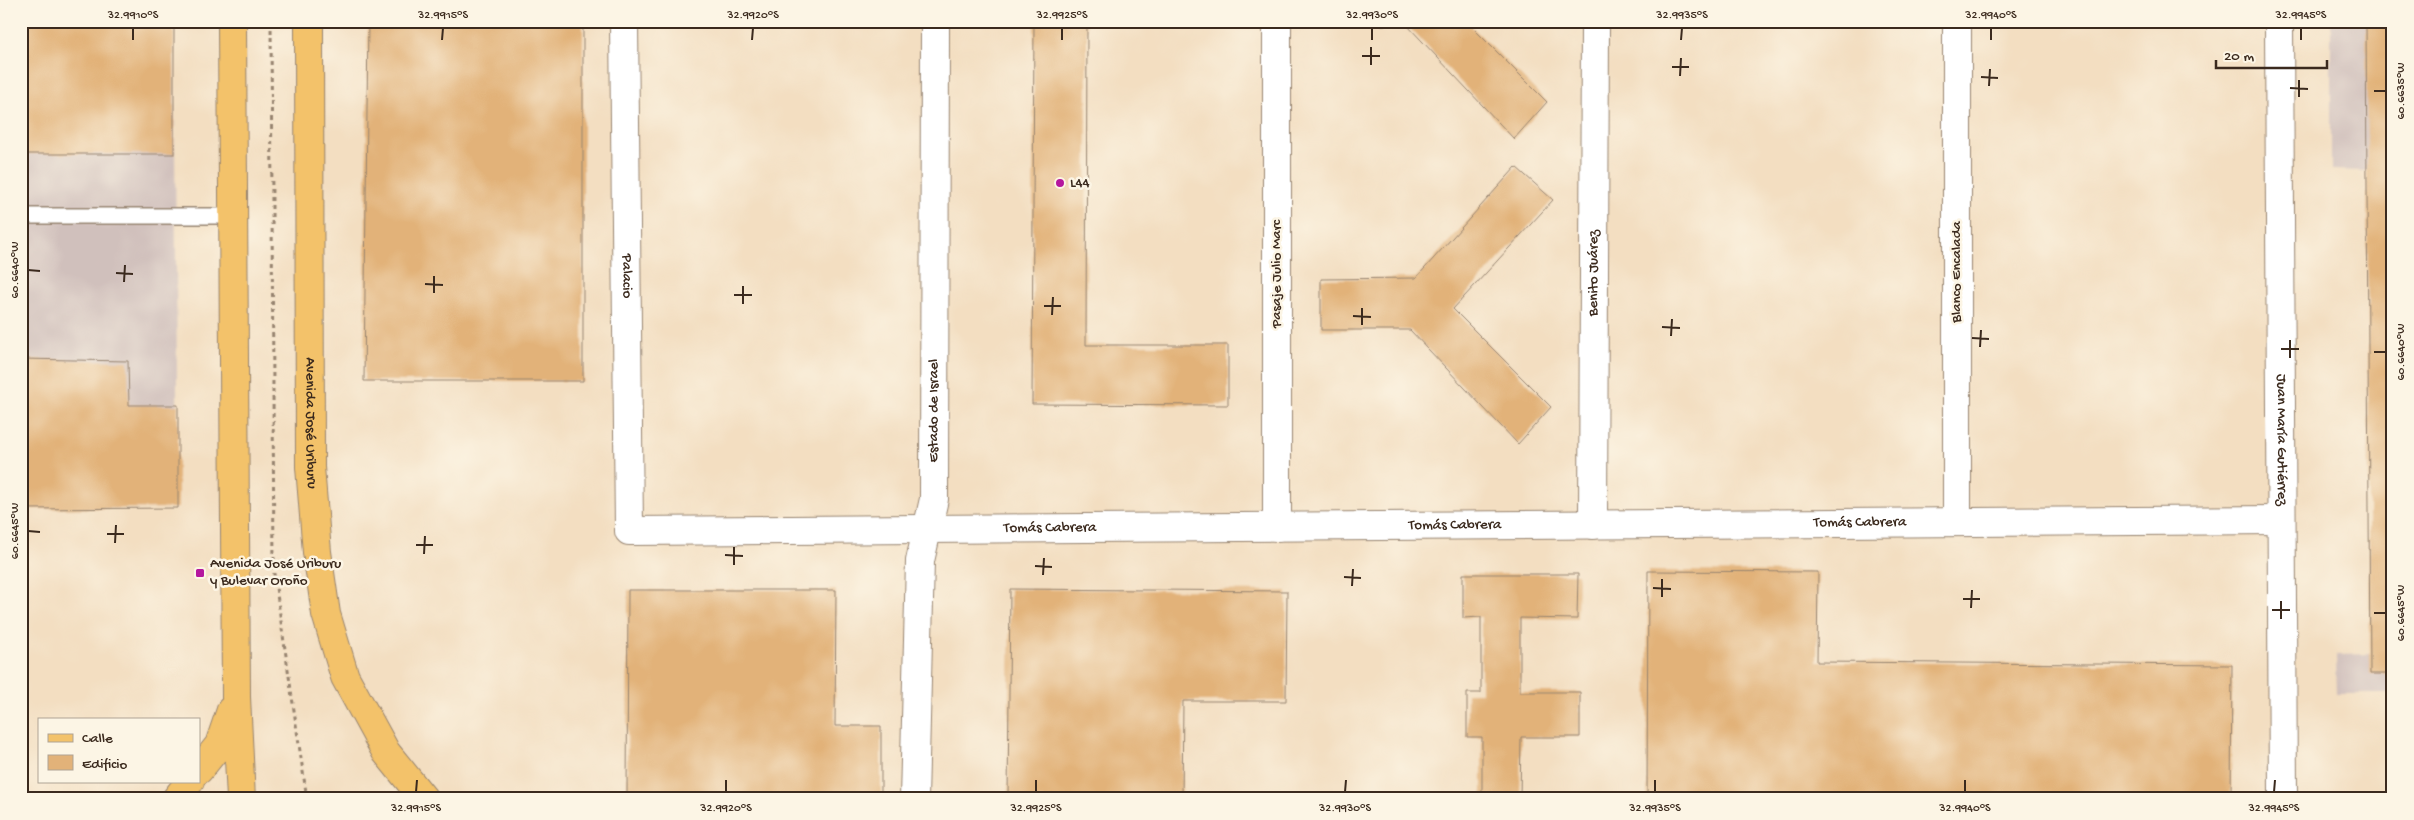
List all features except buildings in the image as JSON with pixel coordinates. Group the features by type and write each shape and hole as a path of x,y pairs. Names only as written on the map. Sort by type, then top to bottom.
{"main road":[{"path":"232,21 236,697 241,799"},
{"name":"Avenida José Uriburu","path":"309,21 310,467 317,552 326,614 344,677 386,752 424,799"},
{"path":"200,769 219,744 236,697"},
{"path":"176,799 189,782"}],"street":[{"name":"Palacio","path":"624,21 629,531"},
{"name":"Estado de Israel","path":"914,799 920,561 934,499 934,21"},
{"name":"Pasaje Julio Marc","path":"1277,21 1277,527"},
{"name":"Benito Juárez","path":"1593,525 1596,21"},
{"name":"Blanco Encalada","path":"1957,21 1957,522"},
{"name":"Juan María Gutiérrez","path":"2280,21 2283,799"},
{"name":"Tomás Cabrera","path":"629,531 2282,520"}],"lane":[{"path":"21,216 233,216"}],"shaded area":[{"path":"21,21 174,21 178,508 21,509"},
{"path":"2331,21 2393,21 2393,694 2337,694 2336,655 2370,654 2367,171 2331,170"}],"place":[{"name":"L44","path":"1060,183"},
{"name":"Avenida José Uriburu y Bulevar Oroño","path":"200,573"}]}
